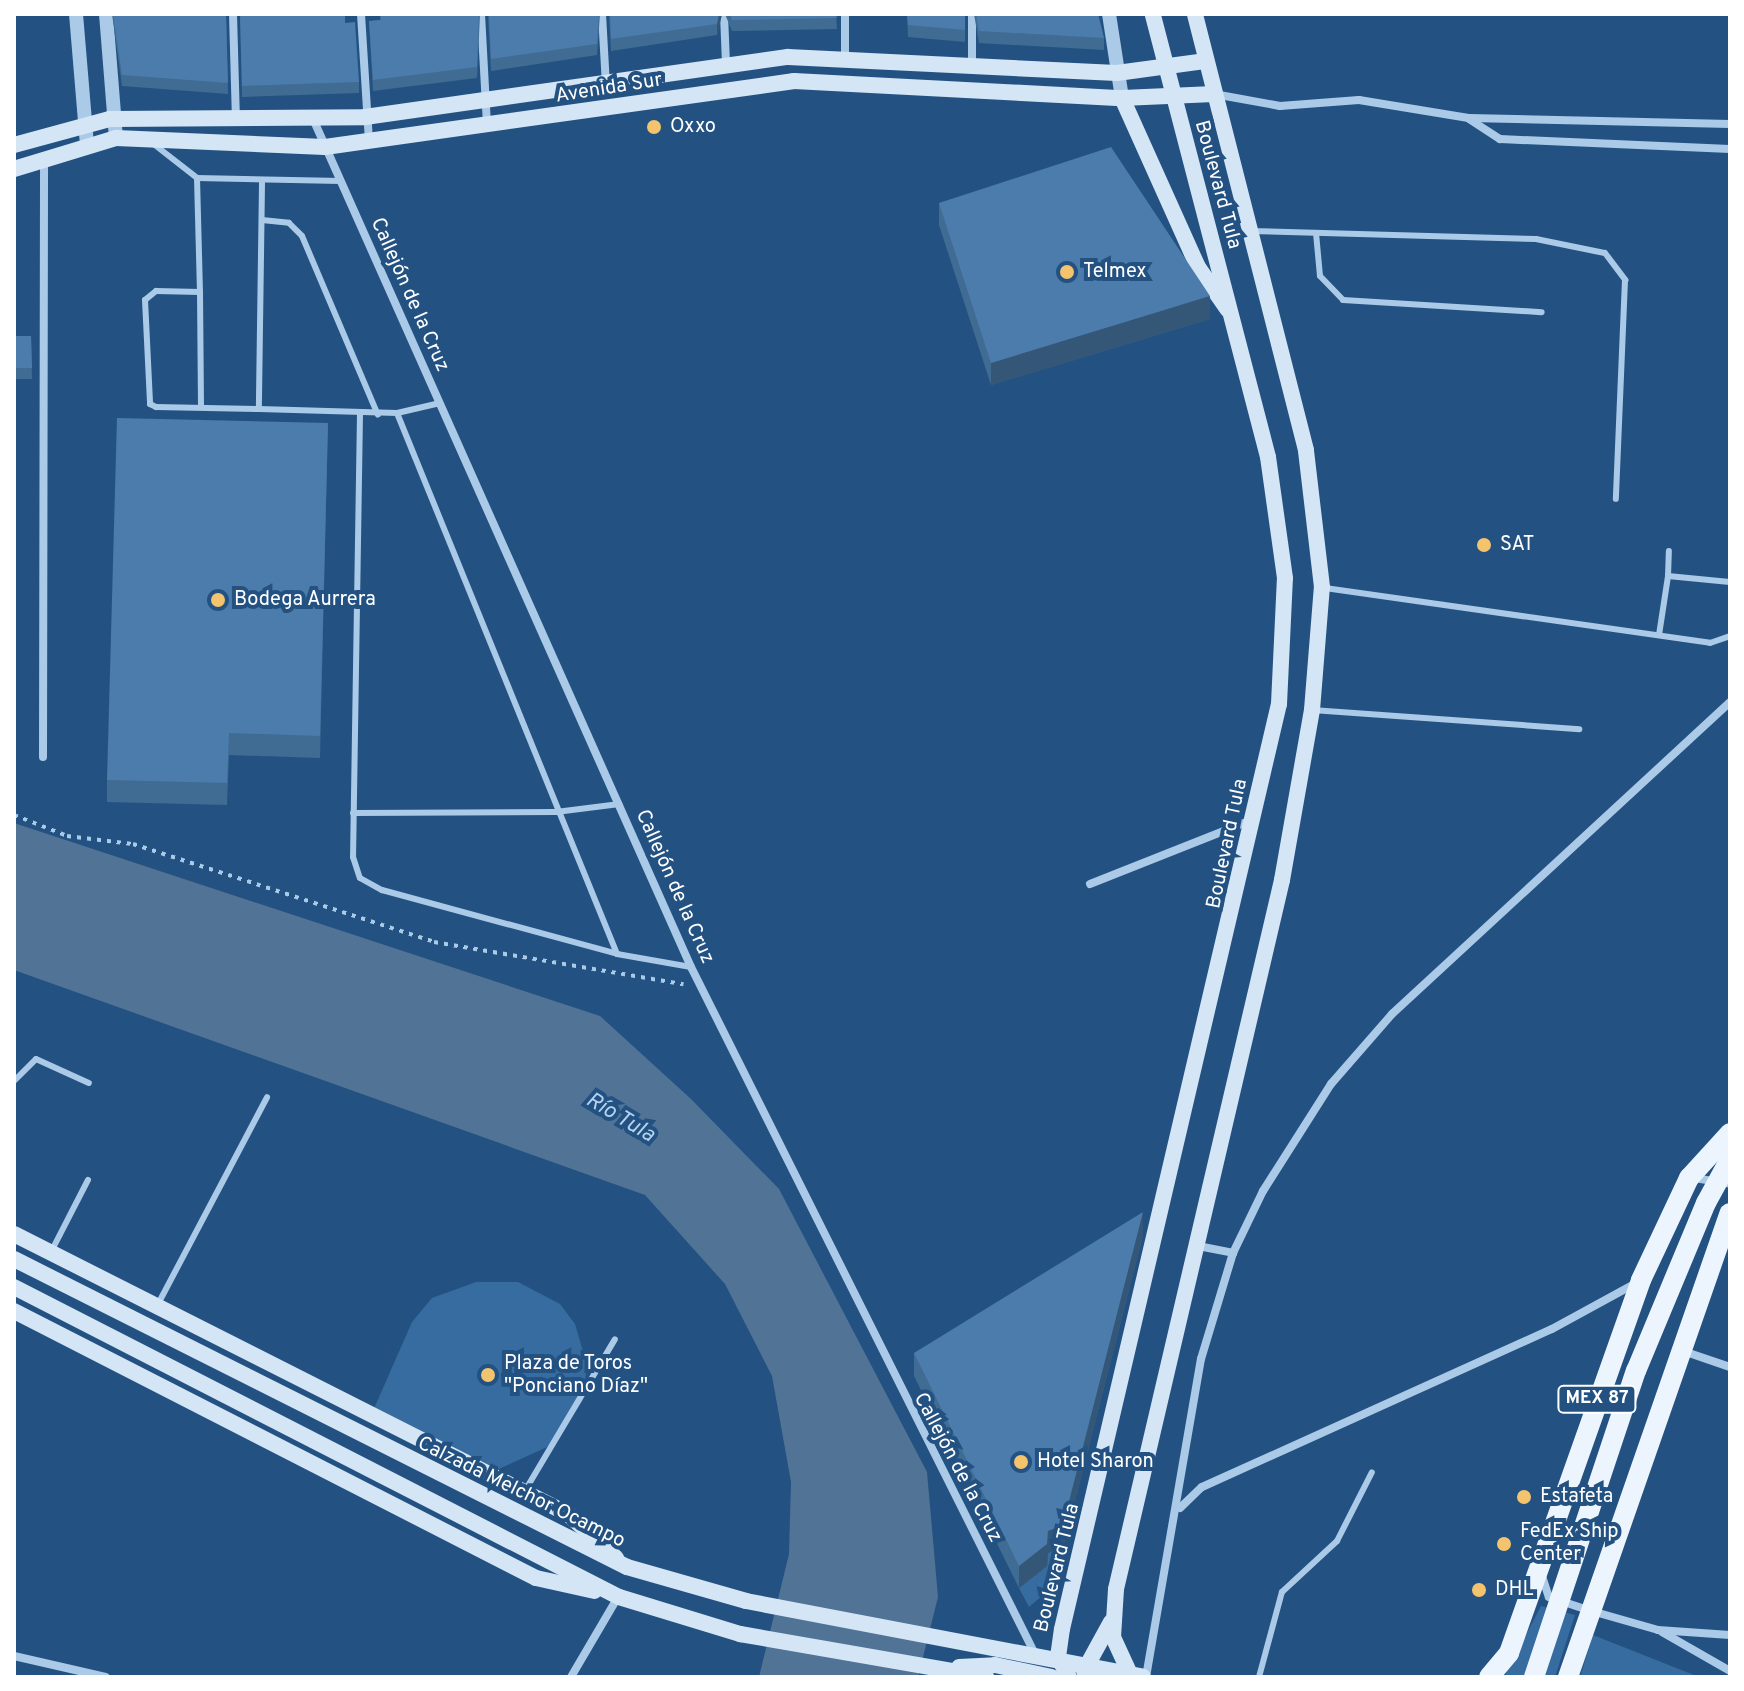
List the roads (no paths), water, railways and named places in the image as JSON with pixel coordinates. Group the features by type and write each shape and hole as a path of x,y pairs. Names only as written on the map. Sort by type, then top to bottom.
{"main road":[{"name":"Boulevard Tula","path":"1070,1677 1058,1657 1279,704 1285,578 1268,457 1153,14"},
{"name":"Boulevard Tula","path":"1091,1665 1112,1618 1282,880 1312,710 1322,587 1306,450 1247,231 1195,14"},
{"name":"Avenida Sur","path":"14,145 110,119 236,123 365,117 483,98 606,85 726,64 845,58 972,69 1117,73 1166,70 1206,61"},
{"name":"Avenida Sur","path":"14,169 116,138 325,147 488,127 794,81 1122,98 1174,99 1214,94"},
{"path":"1122,98 1198,267 1230,312"},
{"name":"MEX 87","path":"1489,1677 1509,1653 1641,1280 1689,1178 1730,1133"},
{"path":"1534,1677 1636,1371 1706,1203 1724,1181 1730,1159"},
{"name":"MEX 87","path":"1568,1677 1588,1610 1730,1213"},
{"path":"14,1234 568,1514 627,1567"},
{"name":"Calzada Melchor Ocampo","path":"14,1259 422,1467 627,1567 668,1581 1034,1652 1140,1676"},
{"path":"14,1287 619,1597 740,1634 986,1677"},
{"path":"14,1311 536,1578 619,1597"},
{"path":"55,1332 86,1324"},
{"path":"319,1388 350,1430"},
{"path":"422,1467 469,1464"},
{"path":"364,1489 432,1501"},
{"path":"1112,1618 1140,1676"},
{"path":"950,1670 995,1665 1052,1677"},
{"path":"1070,1677 1091,1665"}],"street":[{"path":"76,14 81,127 87,146"},
{"path":"106,14 110,119 116,138"},
{"path":"233,14 236,123"},
{"path":"361,14 365,117 369,141"},
{"path":"481,14 483,98 488,127"},
{"path":"602,14 606,85"},
{"path":"724,14 726,64"},
{"path":"845,14 845,58"},
{"path":"972,14 972,69"},
{"path":"1109,14 1122,98"},
{"path":"1214,94 1280,106 1359,100 1469,118 1730,124"},
{"path":"1469,118 1500,139 1730,149"},
{"name":"Callejón de la Cruz","path":"314,121 691,967 1034,1652"},
{"path":"43,757 44,159"},
{"path":"1140,1676 1180,1508 1175,1478 1233,1253 1306,1121 1392,1014 1730,702"},
{"path":"1090,884 1254,819"},
{"path":"1689,1178 1724,1181"},
{"path":"1198,1246 1233,1253"},
{"path":"1180,1508 1202,1487 1552,1329 1641,1280"},
{"path":"1682,1351 1730,1367"},
{"path":"1541,1563 1549,1597 1658,1630 1730,1635"},
{"path":"571,1677 619,1597"},
{"path":"1658,1630 1730,1671"},
{"path":"14,1656 106,1677"}],"lane":[{"path":"145,137 197,178 262,183 341,181"},
{"path":"197,178 201,407"},
{"path":"259,409 262,183"},
{"path":"262,220 289,223 302,236 378,415"},
{"path":"1247,231 1536,239 1605,253 1625,280 1616,499"},
{"path":"1316,233 1320,276 1343,300 1542,312"},
{"path":"200,292 156,291 145,300 150,404 378,415 440,403"},
{"path":"397,413 556,812 617,954"},
{"path":"360,414 353,813 360,878 382,890 617,954 691,967"},
{"path":"1659,635 1669,551"},
{"path":"1668,576 1730,582"},
{"path":"1322,587 1718,643 1730,636"},
{"path":"1312,710 1579,729"},
{"path":"353,813 556,812 619,804"},
{"path":"14,1081 36,1059 89,1083"},
{"path":"157,1306 267,1097"},
{"path":"51,1252 88,1180"},
{"path":"524,1492 615,1339"},
{"path":"1259,1677 1282,1592 1337,1541 1372,1472"}],"water":[{"name":"Río Tula","path":"14,823 600,1016 691,1099 779,1189 927,1472 938,1597 918,1677 759,1677 789,1554 791,1482 772,1376 725,1284 645,1195 14,970"}],"place":[{"name":"Oxxo","path":"654,127"},
{"name":"Telmex","path":"1067,272"},
{"name":"SAT","path":"1484,545"},
{"name":"Bodega Aurrera","path":"218,600"},
{"name":"Plaza de Toros \"Ponciano Díaz\"","path":"488,1375"},
{"name":"Hotel Sharon","path":"1021,1462"},
{"name":"Estafeta","path":"1524,1497"},
{"name":"FedEx Ship Center","path":"1504,1544"},
{"name":"DHL","path":"1479,1590"}]}
